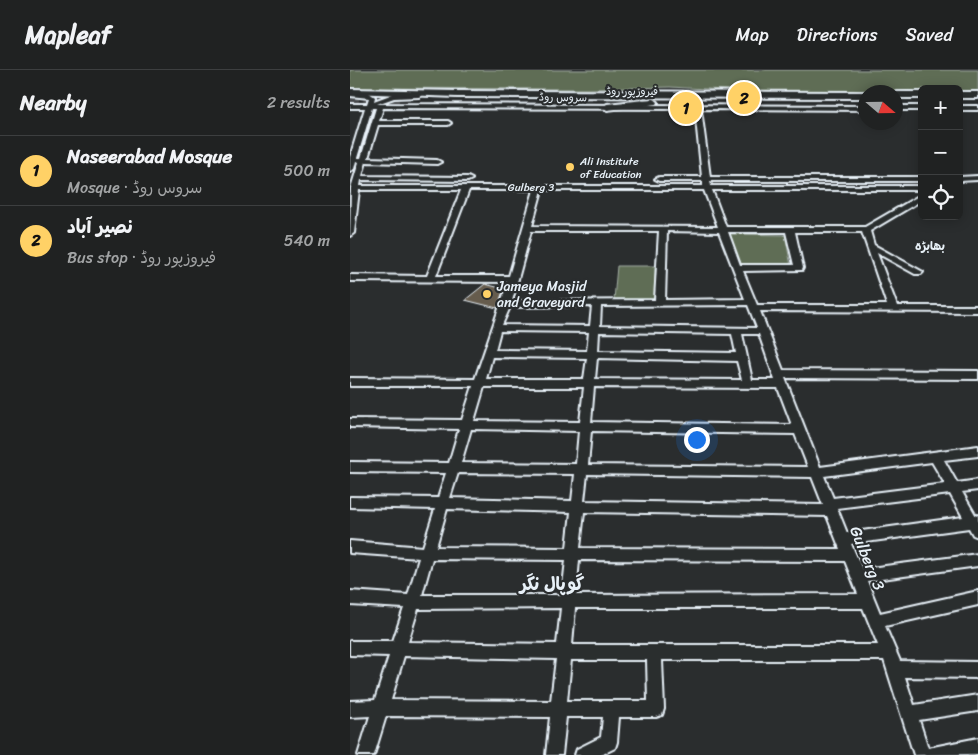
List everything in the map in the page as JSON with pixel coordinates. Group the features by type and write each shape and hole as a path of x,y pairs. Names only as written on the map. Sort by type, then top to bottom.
{"main road":[{"name":"فیروزپور روڈ","path":"350,93 858,95"},
{"path":"903,95 918,95"},
{"path":"963,95 978,95"},
{"name":"فیروزپور روڈ","path":"399,102 858,103"},
{"path":"607,107 654,102"},
{"path":"903,103 918,103"},
{"path":"963,103 978,103"}],"street":[{"path":"350,93 371,96 351,165"},
{"path":"368,106 393,96 457,94"},
{"name":"سروس روڈ","path":"350,106 858,108"},
{"path":"350,233 355,188 380,106"},
{"path":"698,108 706,183"},
{"path":"903,108 918,108"},
{"path":"963,108 978,108"},
{"path":"365,117 375,122"},
{"path":"361,128 375,122 448,123"},
{"path":"351,165 364,159 437,162"},
{"path":"359,178 473,179"},
{"path":"963,178 978,178"},
{"path":"492,179 706,183 918,179"},
{"name":"Gulberg 3","path":"706,183 737,268 782,379 799,430 895,669 922,755"},
{"name":"Gulberg 3","path":"355,188 540,187 706,183 918,188"},
{"path":"430,280 466,187"},
{"path":"366,755 488,353 506,304 540,187"},
{"path":"527,228 866,230 918,199"},
{"path":"660,303 663,229"},
{"path":"737,268 799,268 790,230"},
{"path":"866,230 893,308"},
{"path":"870,246 918,272"},
{"path":"350,278 430,280 513,279"},
{"path":"506,304 660,303 978,309"},
{"path":"554,755 597,304"},
{"path":"496,328 763,331"},
{"path":"736,331 748,384"},
{"path":"488,353 742,357"},
{"path":"350,382 748,384 782,379 978,374"},
{"path":"350,423 799,430"},
{"path":"350,467 816,472 978,451"},
{"path":"843,539 976,525 936,456"},
{"path":"350,502 830,507 978,485"},
{"path":"350,548 427,553 849,555"},
{"path":"858,576 978,560"},
{"path":"350,598 412,602 868,601"},
{"path":"875,621 978,598"},
{"path":"350,648 564,652 888,653"},
{"path":"350,709 558,708 656,710 654,652"},
{"path":"895,669 978,670"},
{"path":"909,714 978,703"},
{"path":"583,755 609,742 611,709"},
{"path":"931,755 978,746"}],"green space":[{"path":"350,70 978,70 978,92 963,92 963,85 918,85 918,92 903,92 903,85 858,85 858,91 725,90 670,87 589,89 350,88"},
{"path":"728,234 785,235 791,266 741,267"},
{"path":"617,266 655,266 654,300 614,300"}],"building":[{"name":"Jameya Masjid and Graveyard","path":"485,284 504,289 497,308 465,300"}],"tunnel":[{"path":"350,102 399,102"}],"place":[{"name":"نصیر آباد","path":"744,98"},
{"name":"Naseerabad Mosque","path":"686,108"},
{"name":"Ali Institute of Education","path":"570,167"},
{"name":"Jameya Masjid and Graveyard","path":"487,294"}],"district":[{"name":"بھابڑہ","path":"930,246"},
{"name":"گوپال نگر","path":"552,584"}]}
